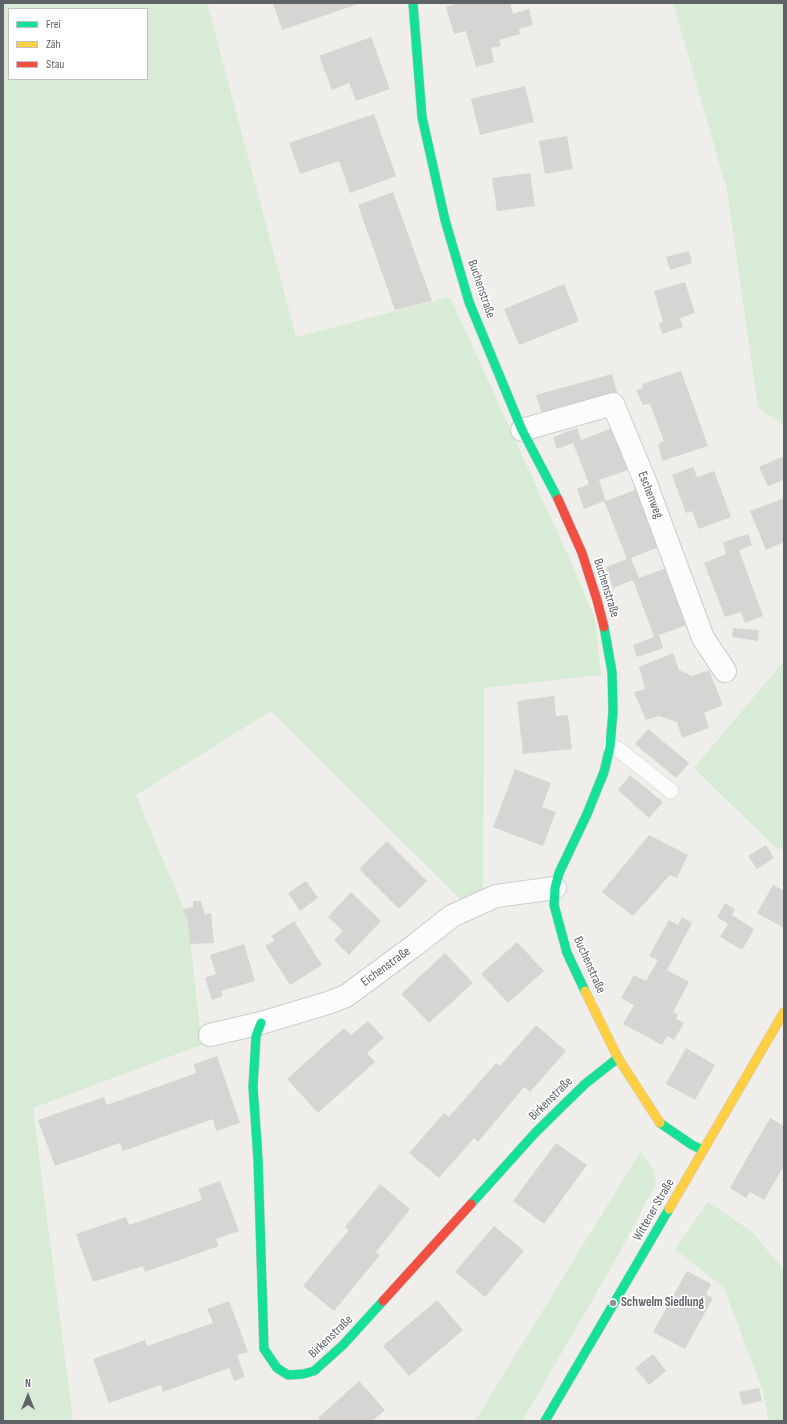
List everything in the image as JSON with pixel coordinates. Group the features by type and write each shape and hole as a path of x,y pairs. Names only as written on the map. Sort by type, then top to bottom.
{"street":[{"name":"Buchenstraße","path":"413,3 422,117 445,220 469,302 522,430 558,499 582,553 605,631 612,672 613,711 610,747 604,772 587,814 559,873 555,888 554,905 567,953 618,1058 659,1122 692,1145 703,1150"},
{"name":"Eschenweg","path":"522,430 613,404 645,481 703,638 724,671"},
{"name":"Eichenstraße","path":"210,1035 261,1023 328,1003 346,996 452,916 496,896 555,888"},
{"name":"Wittener Straße","path":"544,1421 672,1206 784,1012"},
{"name":"Birkenstraße","path":"261,1023 256,1036 253,1087 258,1159 264,1349 277,1368 288,1375 303,1374 314,1371 343,1345 535,1133 585,1084 618,1058"}],"lane":[{"path":"610,747 618,749 672,791"}],"green space":[{"path":"3,3 207,3 296,337 450,297 574,569 595,619 601,675 484,688 483,892 461,900 271,711 136,795 188,919 200,1030 206,1043 33,1108 73,1421 3,1421"},
{"path":"673,3 784,3 784,426 758,407 727,190"},
{"path":"784,661 784,846 778,850 694,768"},
{"path":"640,1152 652,1167 656,1183 615,1261 522,1421 475,1421"},
{"path":"708,1202 751,1231 784,1270 784,1421 769,1421 762,1389 724,1288 675,1249"}],"building":[{"path":"273,3 361,3 282,30"},
{"path":"459,3 510,3 513,14 529,9 533,25 519,29 520,34 499,40 501,46 491,48 494,62 476,67 466,31 454,34 446,7"},
{"path":"371,37 390,89 356,101 349,83 332,90 319,56"},
{"path":"525,86 534,122 480,135 471,99"},
{"path":"374,114 396,176 350,193 339,161 300,174 289,143"},
{"path":"567,136 573,169 545,174 539,141"},
{"path":"530,173 535,206 497,211 492,178"},
{"path":"393,192 432,301 395,310 358,205"},
{"path":"689,251 692,263 670,270 666,257"},
{"path":"685,282 695,313 680,318 683,327 662,334 659,323 663,322 654,291"},
{"path":"564,284 579,321 519,345 504,309"},
{"path":"681,371 708,446 662,461 658,444 664,441 650,404 643,405 636,390 643,388 642,384"},
{"path":"612,374 617,392 542,414 536,395"},
{"path":"577,428 581,440 612,428 628,470 599,480 606,501 637,489 659,547 631,558 639,578 669,567 690,624 659,635 663,648 637,657 633,645 654,637 633,580 613,588 606,567 627,559 604,501 584,509 577,489 589,484 573,443 557,449 553,437"},
{"path":"784,456 784,480 768,486 759,467"},
{"path":"693,467 697,477 714,471 731,517 699,529 692,511 686,513 672,475"},
{"path":"784,498 784,542 766,550 750,511"},
{"path":"748,534 752,545 739,550 763,616 745,623 741,612 725,617 704,563 726,554 723,542"},
{"path":"733,628 759,630 758,641 732,637"},
{"path":"673,653 679,670 692,676 709,670 723,705 704,713 709,728 682,738 677,722 659,716 646,720 634,692 645,689 639,667"},
{"path":"554,696 556,716 568,715 572,749 523,754 517,701"},
{"path":"648,729 689,763 676,778 635,744"},
{"path":"515,769 551,783 542,807 556,812 543,846 493,827"},
{"path":"630,775 663,802 649,818 618,790"},
{"path":"649,835 688,855 677,878 670,875 633,916 602,892"},
{"path":"387,841 427,881 399,909 359,869"},
{"path":"766,845 774,858 757,869 748,856"},
{"path":"306,881 318,898 300,911 288,893"},
{"path":"773,885 784,891 784,928 757,913"},
{"path":"351,892 381,921 349,955 334,940 343,931 328,917"},
{"path":"193,901 201,901 205,915 211,913 214,943 190,944 188,921 183,909 193,907"},
{"path":"725,903 735,909 732,915 754,929 742,950 720,937 728,924 717,917"},
{"path":"682,917 692,923 667,970 689,982 673,1012 678,1015 676,1019 684,1023 674,1040 667,1036 662,1045 623,1024 634,1005 621,998 634,975 646,981 658,960 649,956 669,920 678,925"},
{"path":"294,921 322,965 290,985 265,946 275,940 271,936"},
{"path":"517,942 544,971 508,1003 481,974"},
{"path":"244,944 255,981 221,991 223,996 212,1000 205,978 216,974 210,955"},
{"path":"445,953 473,983 429,1023 401,994"},
{"path":"368,1021 384,1038 367,1053 375,1062 318,1113 287,1079 344,1028 351,1035"},
{"path":"536,1025 566,1051 530,1092 524,1087 478,1142 474,1138 439,1178 409,1153 444,1113 449,1117 496,1063 500,1066"},
{"path":"686,1048 715,1065 695,1100 666,1084"},
{"path":"217,1056 240,1123 216,1131 213,1119 123,1151 120,1143 55,1166 38,1120 104,1097 107,1105 196,1073 194,1064"},
{"path":"770,1118 784,1126 784,1166 764,1200 750,1192 746,1198 730,1188"},
{"path":"556,1143 587,1165 544,1224 513,1201"},
{"path":"220,1181 239,1231 216,1239 219,1246 145,1272 143,1266 93,1282 76,1234 126,1217 129,1225 202,1200 198,1189"},
{"path":"380,1184 410,1209 376,1252 380,1255 334,1311 303,1286 349,1230 345,1227"},
{"path":"494,1226 524,1251 485,1297 455,1272"},
{"path":"687,1271 711,1284 706,1294 713,1298 685,1349 653,1332"},
{"path":"437,1300 463,1330 409,1376 383,1346"},
{"path":"229,1301 248,1352 237,1355 245,1377 234,1381 229,1368 163,1392 161,1385 109,1403 93,1359 145,1340 147,1346 213,1323 207,1309"},
{"path":"653,1354 666,1371 649,1385 635,1368"},
{"path":"359,1381 385,1410 372,1421 321,1421 318,1418"},
{"path":"759,1388 762,1401 742,1405 739,1392"}],"traffic: fast":[{"path":"413,3 422,117 445,220 469,302 522,430 558,499"},
{"path":"585,991 567,953 554,905 555,888 559,873 587,814 604,772 610,747 613,711 612,672 604,627"},
{"path":"261,1023 256,1036 253,1087 258,1159 264,1349 277,1368 288,1375 303,1374 314,1371 343,1345 383,1301"},
{"path":"471,1204 535,1133 585,1084 618,1058"},
{"path":"660,1123 692,1145 703,1150"},
{"path":"545,1421 669,1209"}],"traffic: slow":[{"path":"585,991 618,1058 660,1123"},
{"path":"669,1209 784,1012"}],"traffic: jam":[{"path":"558,499 582,553 604,627"},
{"path":"383,1301 471,1204"}],"place":[{"name":"Schwelm Siedlung","path":"613,1303"}]}
